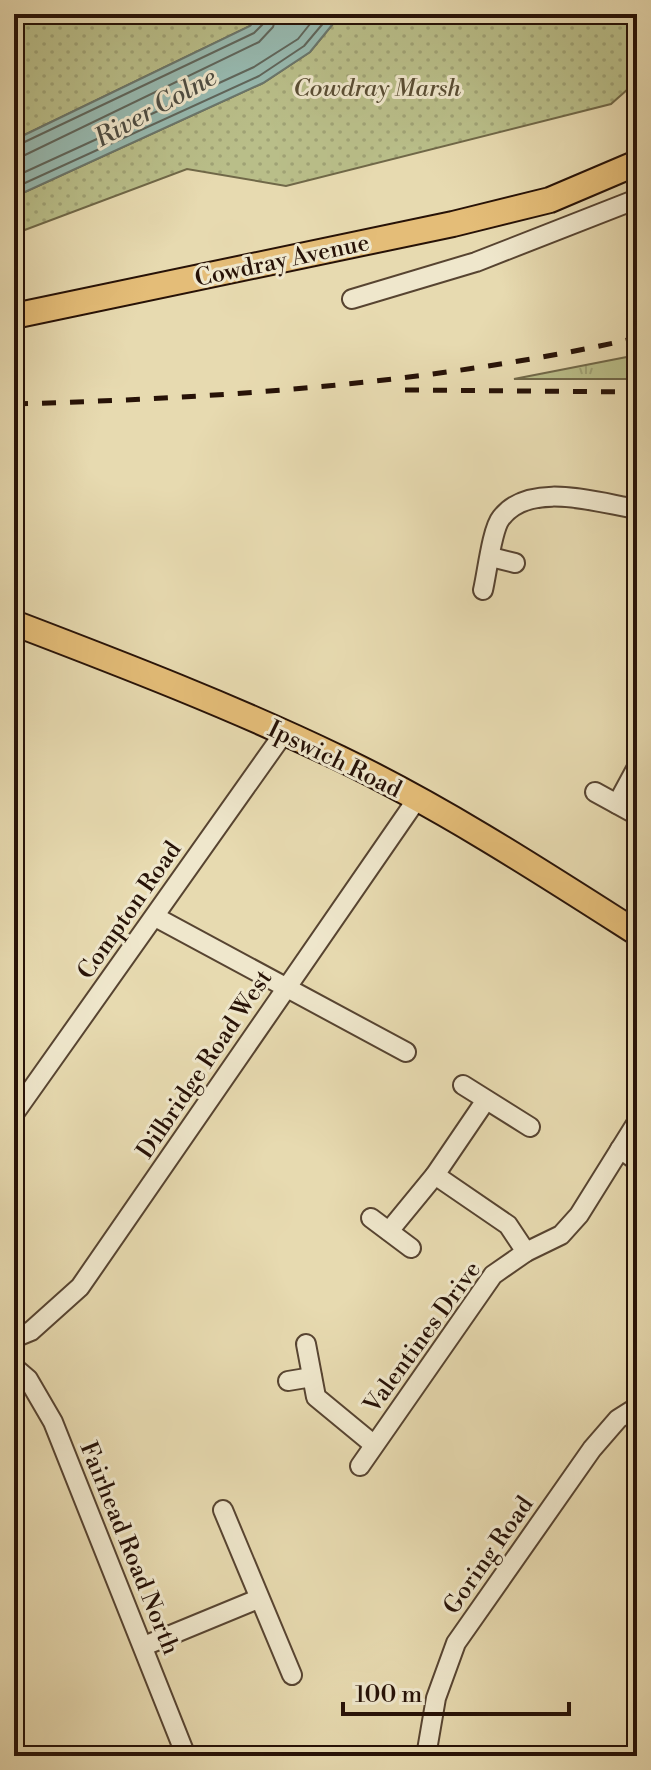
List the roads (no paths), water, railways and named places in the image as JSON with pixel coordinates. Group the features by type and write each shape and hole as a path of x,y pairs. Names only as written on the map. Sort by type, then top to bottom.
{"main road":[{"name":"Cowdray Avenue","path":"14,316 453,224 550,200 637,163"},
{"name":"Ipswich Road","path":"14,623 169,682 284,733 417,799 637,933"}],"street":[{"name":"Cowdray Avenue","path":"352,299 476,262 563,231 637,199"},
{"path":"550,200 563,231"},
{"path":"483,590 500,518 523,502 552,496 637,509"},
{"path":"491,557 515,563"},
{"name":"Compton Road","path":"14,1114 284,733"},
{"path":"617,804 637,767"},
{"path":"595,792 637,815"},
{"name":"Dilbridge Road West","path":"14,1338 31,1331 80,1287 417,799"},
{"path":"161,920 406,1052"},
{"path":"463,1085 530,1127"},
{"path":"389,1231 435,1175 486,1100"},
{"name":"Valentines Drive","path":"360,1466 493,1275 526,1252 561,1235 579,1215 637,1122"},
{"path":"620,1149 637,1161"},
{"path":"435,1175 508,1225 526,1252"},
{"path":"371,1218 411,1248"},
{"name":"Valentines Drive","path":"306,1344 316,1397 324,1407 373,1444"},
{"name":"Fairhead Road North","path":"14,1367 28,1379 53,1422 186,1756"},
{"path":"288,1381 312,1377"},
{"name":"Goring Road","path":"426,1756 436,1698 456,1643 592,1449 618,1419 637,1407"},
{"path":"223,1510 292,1675"},
{"path":"144,1646 258,1599"}],"water":[{"name":"River Colne","path":"261,14 341,14 310,52 263,83 14,197 14,140 250,26"}],"railway":[{"path":"14,404 249,393 405,378 560,354 637,338"},
{"path":"405,390 637,392"}],"park label":[{"name":"Cowdray Marsh","path":"377,88"}]}
